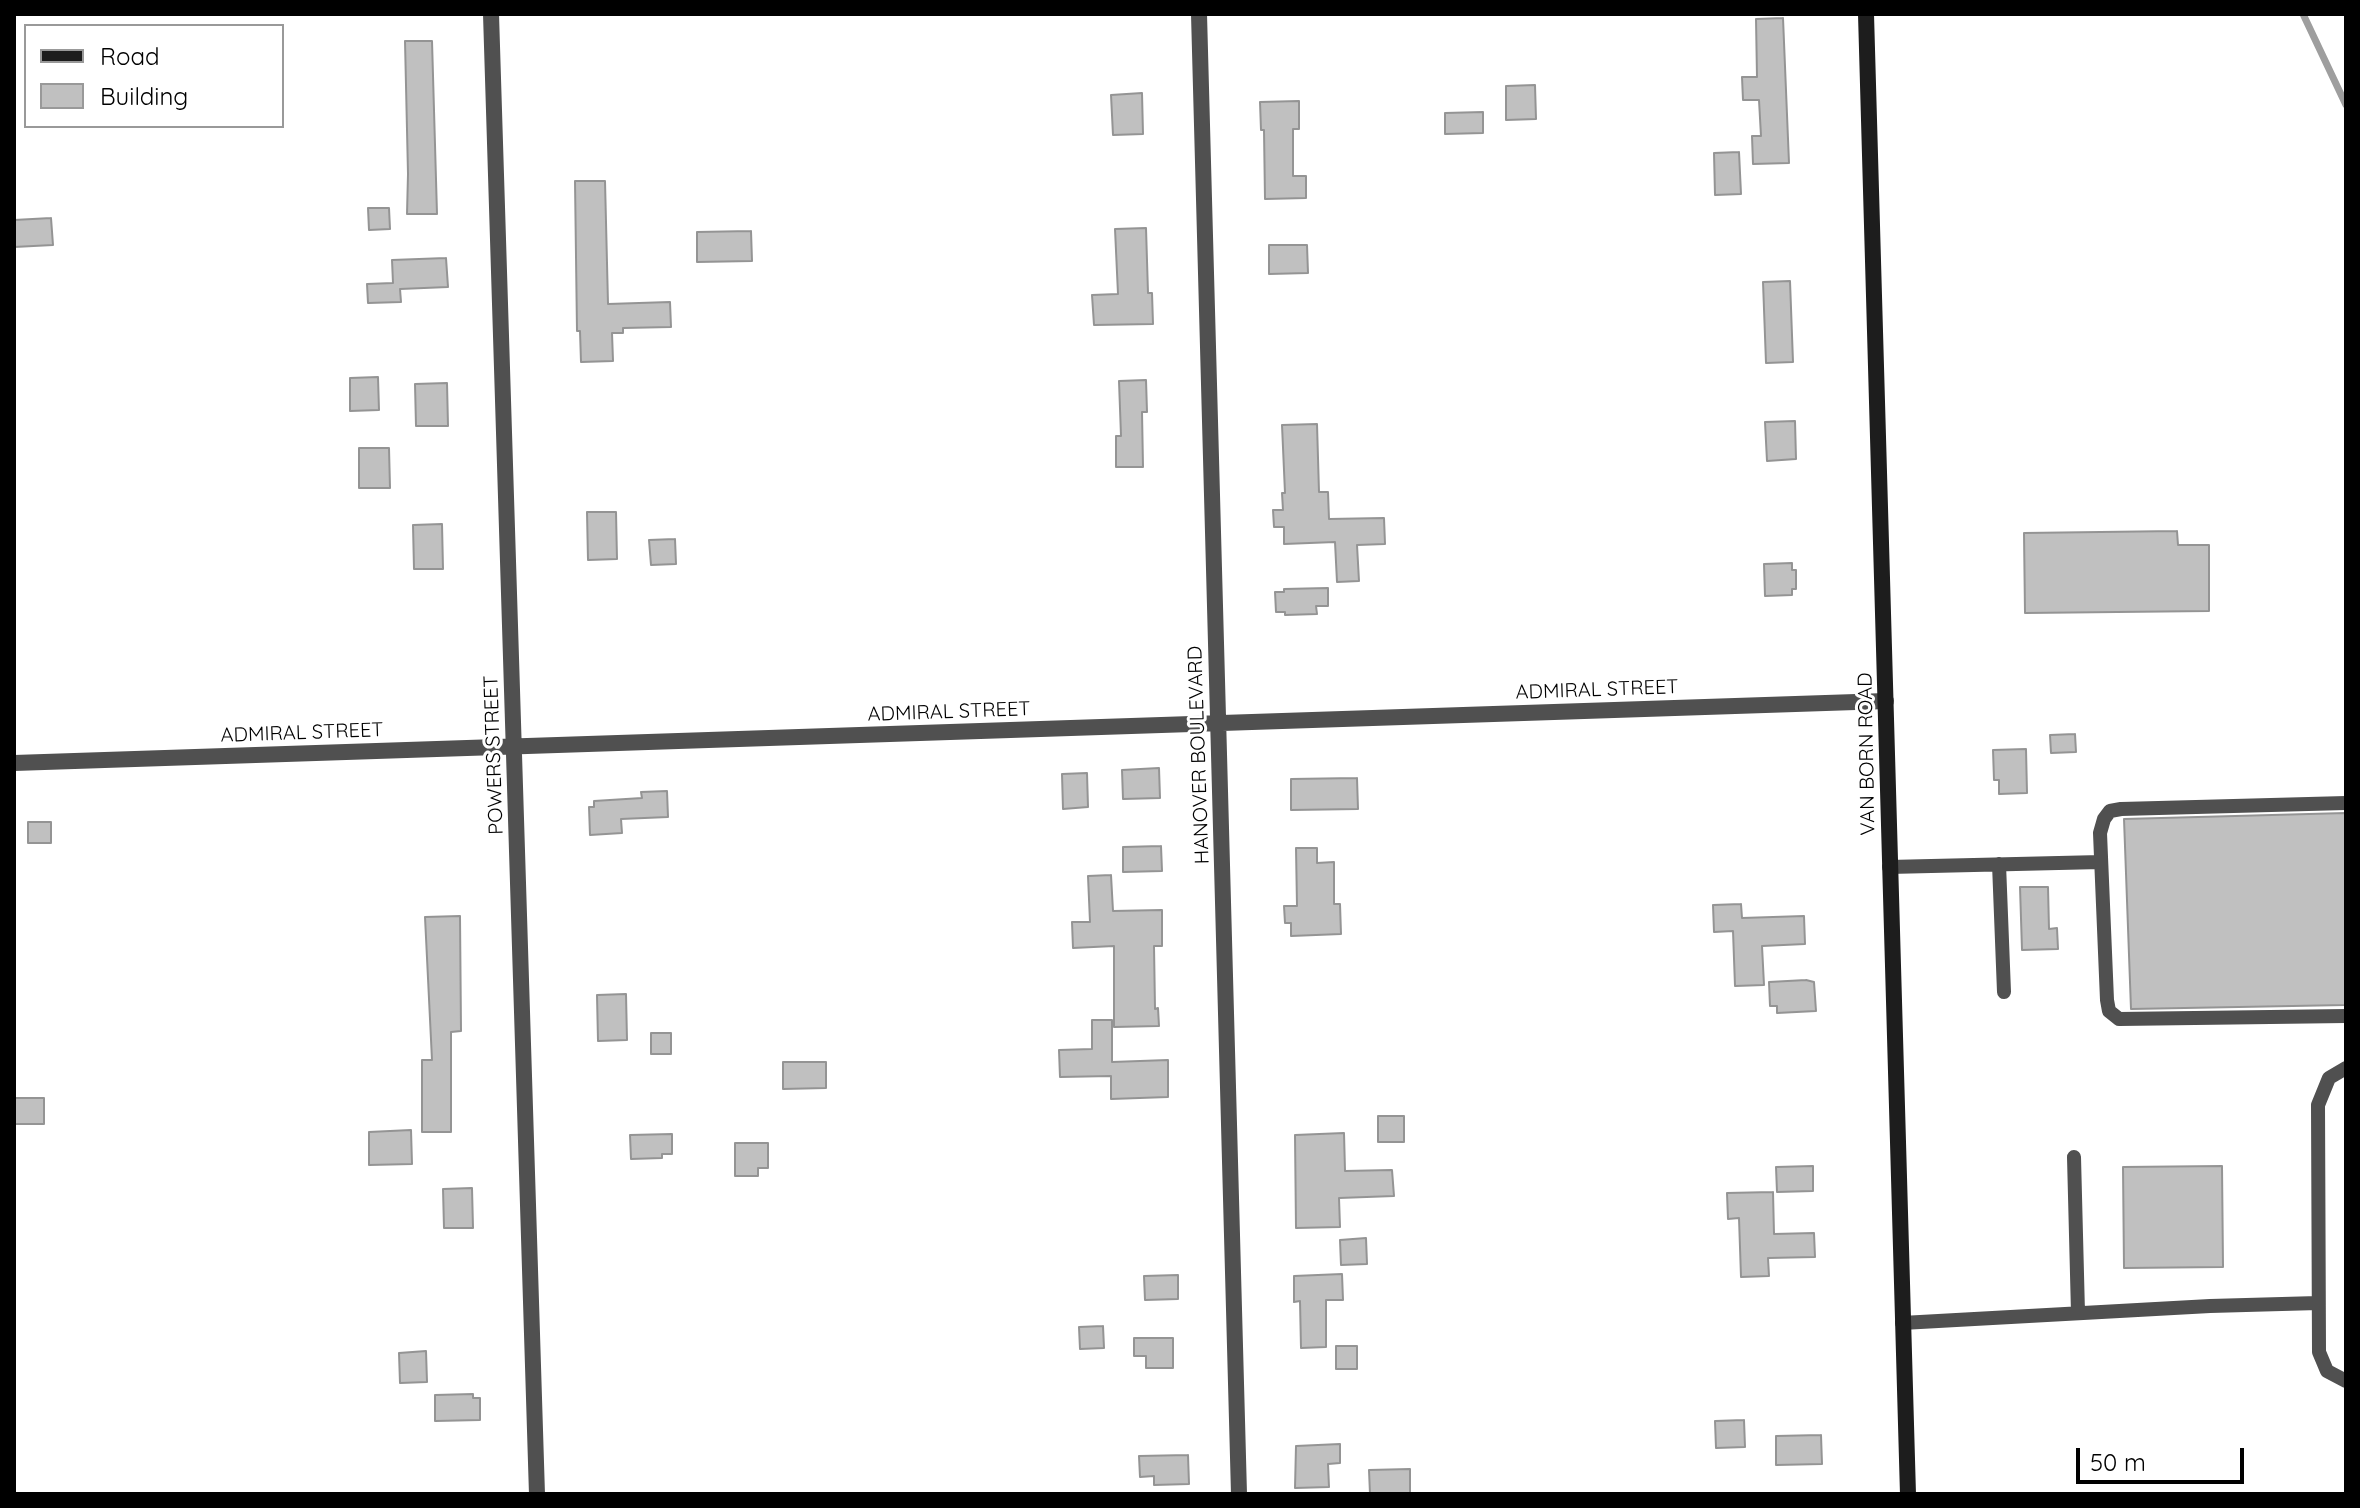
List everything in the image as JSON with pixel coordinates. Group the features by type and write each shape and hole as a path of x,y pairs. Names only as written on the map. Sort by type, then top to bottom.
{"main road":[{"name":"VAN BORN ROAD","path":"1866,14 1908,1494"}],"street":[{"name":"POWERS STREET","path":"491,14 537,1494"},
{"name":"HANOVER BOULEVARD","path":"1199,14 1239,1494"},
{"name":"ADMIRAL STREET","path":"14,763 1886,701"}],"lane":[{"path":"2346,803 2110,811 2100,833 2107,1000 2109,1011 2119,1019 2346,1016"},
{"path":"1889,867 2101,862"},
{"path":"1999,864 2004,992"},
{"path":"2346,1068 2329,1078 2318,1105 2319,1352 2327,1371 2346,1381"},
{"path":"2074,1157 2078,1313"},
{"path":"1902,1323 2318,1303"}],"building":[{"path":"1783,18 1789,163 1753,164 1752,136 1761,136 1759,100 1743,100 1742,77 1757,77 1756,19"},
{"path":"405,41 432,41 437,214 407,214"},
{"path":"1535,85 1536,119 1506,120 1506,86"},
{"path":"1142,93 1143,134 1113,135 1111,95"},
{"path":"1299,101 1299,129 1293,129 1293,176 1306,176 1306,198 1265,199 1264,130 1261,130 1260,102"},
{"path":"1483,112 1483,133 1445,134 1445,113"},
{"path":"1739,152 1741,194 1715,195 1714,153"},
{"path":"575,181 605,181 608,304 670,302 671,327 623,328 623,333 612,333 613,361 581,362 580,331 577,331"},
{"path":"368,208 389,208 390,229 369,230"},
{"path":"51,218 53,245 14,247 14,220"},
{"path":"1146,228 1148,293 1152,293 1153,324 1094,325 1092,295 1118,294 1115,229"},
{"path":"751,231 752,261 697,262 697,232"},
{"path":"1269,245 1307,245 1308,273 1269,274"},
{"path":"446,258 448,287 400,289 401,302 368,303 367,284 393,283 392,260"},
{"path":"1790,281 1793,362 1766,363 1763,282"},
{"path":"378,377 379,410 350,411 350,378"},
{"path":"1146,380 1147,412 1142,412 1143,467 1116,467 1116,436 1121,436 1119,381"},
{"path":"447,383 448,426 416,426 415,384"},
{"path":"1795,421 1796,459 1767,461 1765,422"},
{"path":"1317,424 1319,492 1328,492 1329,519 1384,518 1385,544 1357,545 1359,581 1337,582 1335,542 1284,544 1284,527 1274,527 1273,510 1283,510 1282,493 1285,493 1282,425"},
{"path":"359,448 389,448 390,488 359,488"},
{"path":"587,512 616,512 617,559 588,560"},
{"path":"442,524 443,569 414,569 413,525"},
{"path":"2177,531 2178,545 2209,545 2209,611 2025,613 2024,533"},
{"path":"675,539 676,564 651,565 649,540"},
{"path":"1792,563 1792,570 1796,570 1796,589 1792,589 1792,595 1765,596 1764,564"},
{"path":"1328,588 1328,606 1316,606 1317,614 1285,615 1285,612 1276,612 1275,592"},
{"path":"2075,734 2076,752 2051,753 2050,735"},
{"path":"2026,749 2027,793 1999,794 1999,780 1994,780 1993,750"},
{"path":"1159,768 1160,798 1123,799 1122,770"},
{"path":"1087,773 1088,807 1063,809 1062,774"},
{"path":"1357,778 1358,809 1291,810 1291,779"},
{"path":"667,791 668,817 621,819 622,833 590,835 589,807 594,807 594,801 642,798 641,792"},
{"path":"2346,813 2346,1005 2131,1009 2124,819"},
{"path":"28,822 51,822 51,843 28,843"},
{"path":"1161,846 1162,871 1123,872 1123,847"},
{"path":"1296,848 1317,848 1317,863 1334,862 1334,904 1340,904 1341,934 1291,936 1291,923 1285,923 1284,906 1297,906"},
{"path":"1111,875 1113,911 1162,910 1162,946 1154,946 1155,1009 1158,1008 1159,1026 1114,1027 1114,946 1073,948 1072,922 1090,922 1088,876"},
{"path":"2020,887 2048,887 2049,929 2057,928 2058,949 2022,950"},
{"path":"1741,904 1742,918 1804,916 1805,944 1762,946 1764,985 1735,986 1733,931 1714,932 1713,905"},
{"path":"460,916 461,1031 451,1032 451,1132 422,1132 422,1060 432,1060 425,917"},
{"path":"1769,982 1814,982 1816,1011 1777,1013 1777,1006 1770,1006"},
{"path":"626,994 627,1040 598,1041 597,995"},
{"path":"1092,1020 1112,1020 1112,1062 1168,1060 1168,1097 1111,1099 1111,1076 1060,1077 1059,1050 1092,1049"},
{"path":"651,1033 671,1033 671,1054 651,1054"},
{"path":"783,1062 826,1062 826,1088 783,1089"},
{"path":"14,1098 44,1098 44,1124 14,1124"},
{"path":"1378,1116 1404,1116 1404,1142 1378,1142"},
{"path":"411,1130 412,1164 369,1165 369,1132"},
{"path":"1344,1133 1345,1171 1392,1170 1394,1196 1339,1198 1340,1227 1296,1228 1295,1135"},
{"path":"672,1134 672,1154 662,1154 662,1158 631,1159 630,1135"},
{"path":"735,1143 768,1143 768,1168 758,1168 758,1176 735,1176"},
{"path":"1813,1166 1813,1191 1777,1192 1776,1167"},
{"path":"2222,1166 2223,1267 2124,1268 2123,1167"},
{"path":"472,1188 473,1228 444,1228 443,1189"},
{"path":"1773,1192 1774,1234 1814,1233 1815,1257 1768,1258 1769,1276 1741,1277 1739,1218 1728,1219 1727,1193"},
{"path":"1366,1238 1367,1264 1341,1265 1340,1240"},
{"path":"1342,1274 1343,1300 1326,1300 1326,1347 1301,1348 1300,1301 1294,1302 1294,1276"},
{"path":"1178,1275 1178,1299 1145,1300 1144,1276"},
{"path":"1103,1326 1104,1348 1080,1349 1079,1327"},
{"path":"1134,1338 1173,1338 1173,1368 1146,1368 1146,1356 1134,1356"},
{"path":"1336,1346 1357,1346 1357,1369 1336,1369"},
{"path":"426,1351 427,1382 400,1383 399,1353"},
{"path":"473,1394 473,1398 480,1398 480,1420 435,1421 435,1395"},
{"path":"1744,1420 1745,1447 1716,1448 1715,1421"},
{"path":"1821,1435 1822,1464 1776,1465 1776,1436"},
{"path":"1340,1444 1340,1463 1328,1464 1329,1487 1295,1488 1296,1446"},
{"path":"1188,1455 1189,1484 1154,1485 1154,1476 1140,1477 1139,1456"},
{"path":"1410,1469 1410,1494 1370,1494 1369,1470"}],"waterway":[{"path":"2303,14 2346,105"}]}
